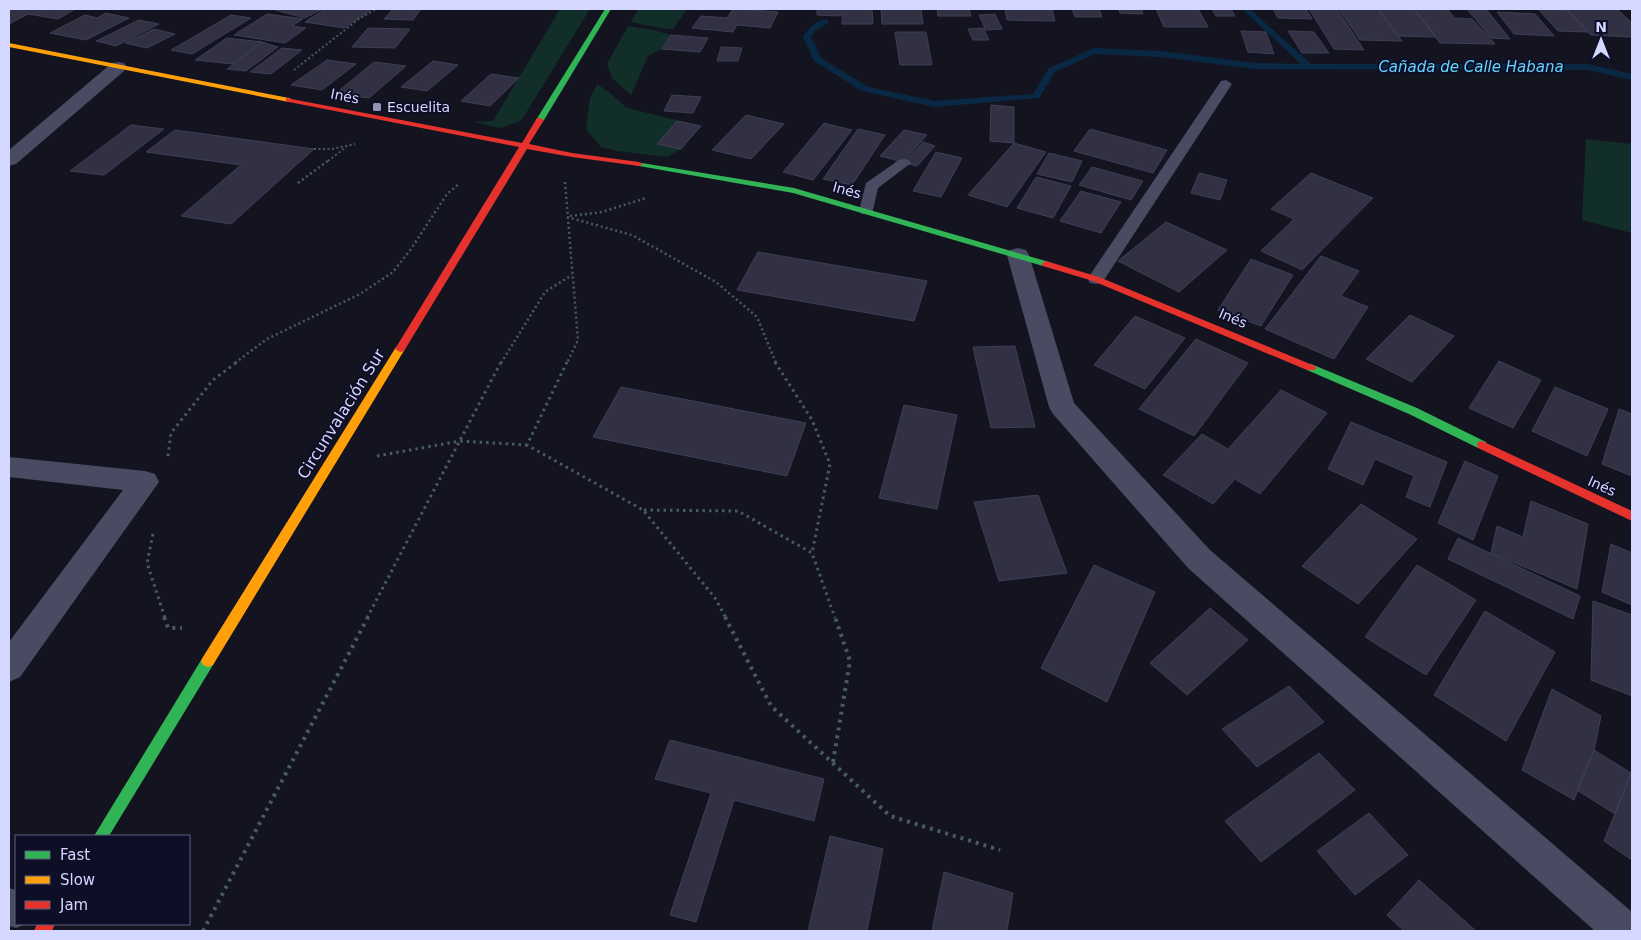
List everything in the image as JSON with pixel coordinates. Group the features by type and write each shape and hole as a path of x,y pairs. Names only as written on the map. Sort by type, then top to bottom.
{"street":[{"name":"Circunvalación Sur","path":"101,835 525,147 608,9"},
{"name":"Inés","path":"9,45 525,147 658,167 794,191 868,211 1096,280 1192,317 1413,411 1540,474 1632,516"},
{"path":"9,160 118,67"},
{"path":"1018,255 1062,407 1199,559 1624,931"},
{"path":"9,468 145,482 9,667"}],"lane":[{"path":"1096,280 1226,84"},
{"path":"868,211 871,186 904,163"}],"path":[{"path":"262,95 360,18 376,9"},
{"path":"298,183 348,145"},
{"path":"527,445 578,340 564,173 572,155"},
{"path":"167,465 171,433 212,380 267,338 360,294 393,272 411,249 447,194 465,178"},
{"path":"567,217 602,212 649,197"},
{"path":"567,217 632,235 716,282 757,317 778,369 812,420 830,464 812,553 850,661 833,763"},
{"path":"203,931 505,355 545,292 572,275"},
{"path":"369,462 377,456 460,441 527,445 643,510 715,598 771,706 890,816 1000,850"},
{"path":"643,510 738,511 812,553"},
{"path":"154,528 147,563 168,628 229,628"}],"green space":[{"path":"560,9 590,9 521,121 500,128 473,122 493,121"},
{"path":"638,9 687,9 673,29 665,29 631,22"},
{"path":"628,26 671,35 662,49 648,56 631,95 612,78 607,64"},
{"path":"597,84 627,108 701,126 681,149 667,157 617,151 601,147 586,129 590,98"},
{"path":"1586,139 1632,144 1632,233 1582,220"}],"building":[{"path":"9,9 75,9 58,19 28,14 9,24"},
{"path":"322,9 305,18 275,10"},
{"path":"325,9 372,9 344,28 305,22"},
{"path":"393,9 421,9 413,20 384,19"},
{"path":"733,9 778,12 770,28 737,25 733,32 692,28 701,16 727,18"},
{"path":"817,9 841,9 841,16 817,15"},
{"path":"843,9 872,9 873,24 842,24"},
{"path":"881,9 921,9 923,24 882,24"},
{"path":"937,9 969,9 971,16 938,16"},
{"path":"1005,9 1052,9 1055,21 1007,20"},
{"path":"1072,9 1099,9 1102,17 1075,17"},
{"path":"1119,9 1141,9 1143,14 1120,13"},
{"path":"1156,9 1198,9 1208,27 1164,27"},
{"path":"1212,9 1231,9 1235,16 1216,16"},
{"path":"1273,9 1306,9 1312,19 1278,18"},
{"path":"1309,9 1337,9 1364,50 1334,49"},
{"path":"1339,9 1378,9 1402,41 1360,40"},
{"path":"1378,9 1414,9 1436,37 1398,36"},
{"path":"1414,9 1447,9 1455,18 1472,19 1495,44 1440,43"},
{"path":"1467,9 1486,9 1510,39 1491,38"},
{"path":"1538,9 1567,10 1588,32 1558,31"},
{"path":"1566,9 1617,9 1632,23 1632,37 1591,35"},
{"path":"1497,12 1535,14 1554,36 1514,34"},
{"path":"106,13 129,18 86,40 50,33 85,15 97,18"},
{"path":"267,14 303,19 292,26 306,28 285,43 234,35"},
{"path":"995,14 1002,29 984,30 989,40 973,40 968,29 985,28 979,15"},
{"path":"231,15 251,18 192,54 171,50"},
{"path":"139,20 159,24 116,46 96,41"},
{"path":"368,28 410,29 395,48 352,47"},
{"path":"154,29 175,34 147,48 125,43"},
{"path":"1241,31 1266,32 1274,54 1248,52"},
{"path":"1288,31 1314,32 1329,53 1302,53"},
{"path":"895,32 926,32 932,65 900,65"},
{"path":"671,35 708,38 700,52 662,49"},
{"path":"227,38 262,42 233,64 195,60"},
{"path":"262,42 278,47 246,71 227,69"},
{"path":"721,47 742,48 738,61 717,61"},
{"path":"282,48 302,50 271,74 250,72"},
{"path":"327,60 356,64 322,90 291,85"},
{"path":"433,61 458,65 427,91 401,87"},
{"path":"374,62 406,66 369,98 335,94"},
{"path":"491,74 519,78 490,106 461,101"},
{"path":"672,95 701,97 693,113 664,111"},
{"path":"991,105 1014,107 1014,143 990,141"},
{"path":"746,115 784,124 751,159 712,150"},
{"path":"677,121 701,126 681,149 657,144"},
{"path":"824,123 852,130 813,180 783,172"},
{"path":"131,125 164,129 104,175 70,171"},
{"path":"858,129 885,135 852,185 823,179"},
{"path":"1090,129 1167,150 1153,173 1074,151"},
{"path":"175,130 314,149 231,224 181,216 241,165 146,152"},
{"path":"904,130 927,135 903,162 880,156"},
{"path":"923,142 935,146 917,166 904,163"},
{"path":"1014,143 1046,152 1007,207 968,195"},
{"path":"936,152 962,158 941,197 913,191"},
{"path":"1049,153 1082,161 1072,182 1037,174"},
{"path":"1092,167 1143,181 1131,200 1079,185"},
{"path":"1199,173 1227,180 1220,200 1191,193"},
{"path":"1311,173 1373,198 1302,270 1261,251 1294,219 1271,209"},
{"path":"1036,177 1071,186 1053,218 1017,208"},
{"path":"1081,191 1121,202 1101,233 1060,221"},
{"path":"1166,222 1227,250 1179,292 1118,261"},
{"path":"758,252 927,281 914,321 737,290"},
{"path":"1321,256 1359,271 1341,296 1368,307 1334,359 1265,329"},
{"path":"1251,259 1293,275 1261,326 1218,310"},
{"path":"1410,315 1454,336 1412,382 1366,359"},
{"path":"1135,316 1185,338 1145,389 1094,365"},
{"path":"1196,339 1248,363 1194,436 1139,409"},
{"path":"1015,346 1035,427 991,428 973,347"},
{"path":"1499,361 1541,380 1513,428 1469,408"},
{"path":"621,387 806,423 787,476 593,437"},
{"path":"1555,387 1608,409 1587,456 1532,431"},
{"path":"1281,390 1327,413 1260,494 1235,479 1213,504 1163,475 1202,434 1228,449"},
{"path":"904,405 957,415 937,509 879,498"},
{"path":"1619,409 1632,414 1632,476 1602,464"},
{"path":"1351,422 1447,462 1430,507 1406,497 1414,476 1375,459 1363,485 1328,469"},
{"path":"1465,461 1498,476 1473,540 1438,523"},
{"path":"1038,495 1067,573 999,581 974,502"},
{"path":"1531,501 1588,524 1577,589 1491,553 1497,526 1523,537"},
{"path":"1361,504 1417,539 1358,604 1302,566"},
{"path":"1458,538 1580,596 1573,619 1448,559"},
{"path":"1611,544 1632,553 1632,605 1602,592"},
{"path":"1094,565 1155,592 1107,702 1041,668"},
{"path":"1417,565 1476,600 1426,675 1365,637"},
{"path":"1593,601 1632,615 1632,696 1591,680"},
{"path":"1210,608 1248,640 1187,695 1150,663"},
{"path":"1485,611 1555,652 1506,741 1434,695"},
{"path":"1289,686 1324,722 1257,767 1222,729"},
{"path":"1552,689 1601,716 1594,750 1574,800 1522,770"},
{"path":"670,740 824,779 814,821 734,800 696,922 670,915 711,793 655,779"},
{"path":"1594,750 1631,773 1615,814 1577,790"},
{"path":"1319,753 1355,790 1261,862 1225,821"},
{"path":"1632,771 1632,860 1604,841"},
{"path":"1369,813 1408,855 1355,895 1317,851"},
{"path":"830,836 883,849 867,931 808,931"},
{"path":"944,872 1013,893 1007,931 932,931"},
{"path":"1419,880 1476,931 1404,931 1387,915"}],"waterway":[{"name":"Cañada de Calle Habana","path":"1246,9 1309,66"},
{"name":"Cañada de Calle Habana","path":"825,21 812,29 807,37 817,59 865,89 935,104 1036,96 1052,70 1094,51 1161,54 1255,66 1588,67 1632,77"}],"traffic: fast":[{"path":"540,120 608,9"},
{"path":"639,164 794,191 1046,264"},
{"path":"1311,368 1413,411 1482,445"},
{"path":"102,835 208,661"}],"traffic: slow":[{"path":"9,45 289,100"},
{"path":"208,661 400,349"}],"traffic: jam":[{"path":"289,100 572,155 639,164"},
{"path":"400,349 540,120"},
{"path":"1046,264 1096,279 1311,368"},
{"path":"1482,445 1632,516"},
{"path":"42,931 46,925"}],"place":[{"name":"Escuelita","path":"377,107"}]}
